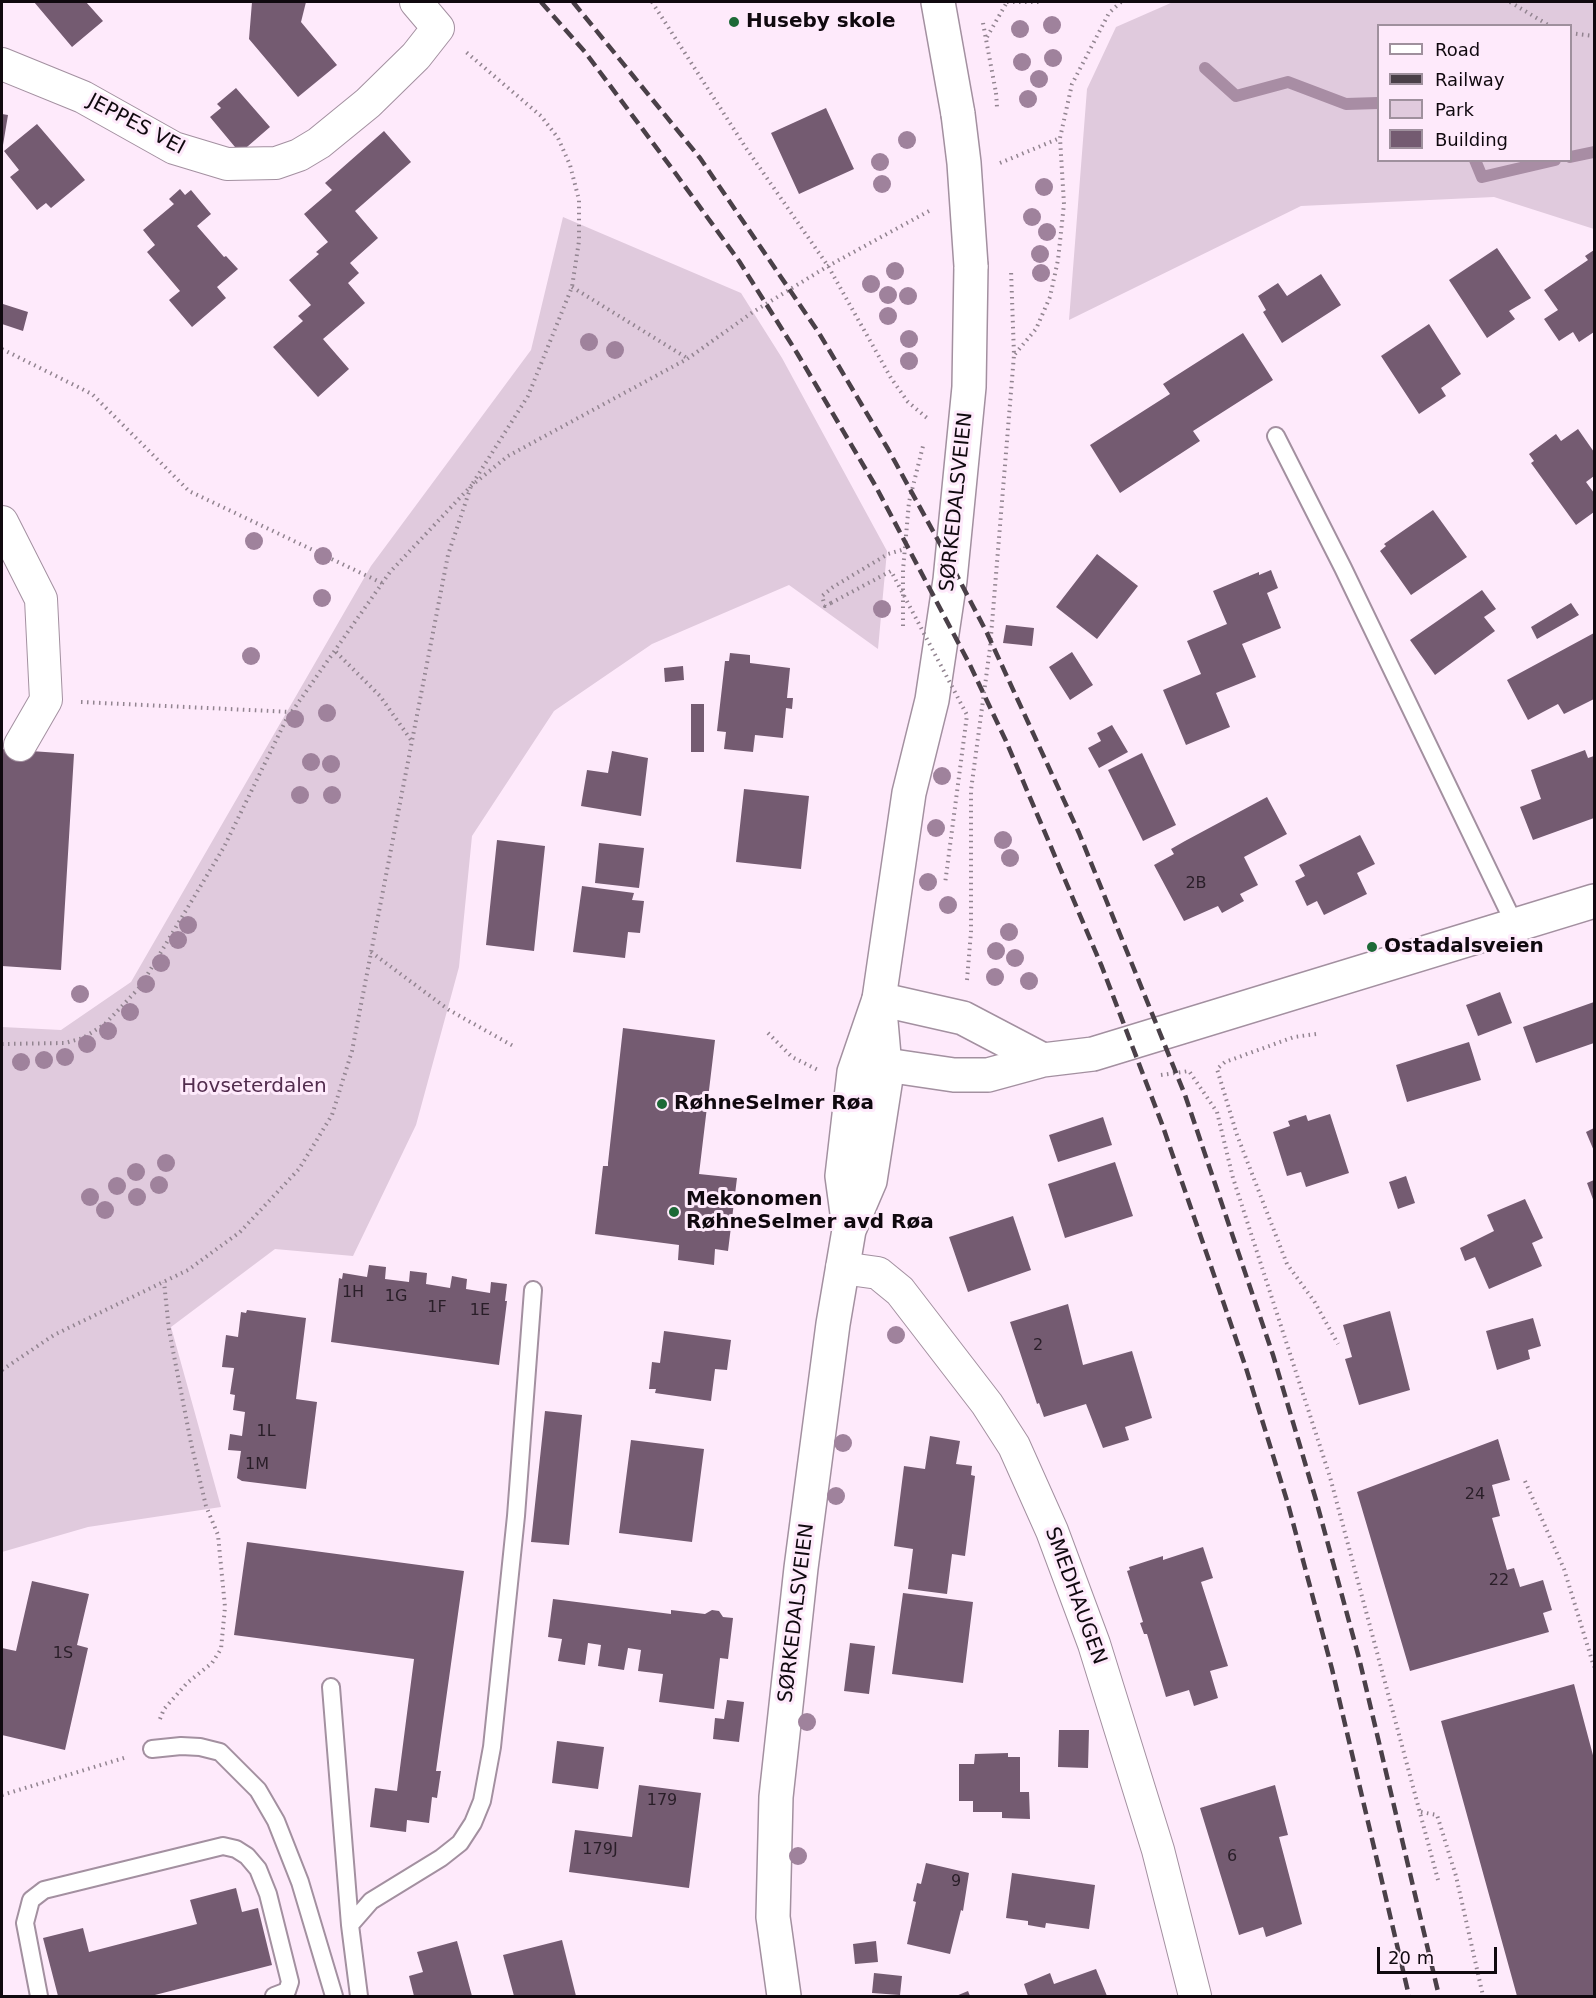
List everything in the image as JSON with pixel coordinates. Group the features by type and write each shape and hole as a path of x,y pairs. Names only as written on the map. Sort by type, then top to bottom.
{"main road":[{"name":"SØRKEDALSVEIEN","path":"784,1996 773,1917 776,1797 826,1372 849,1230 870,1180 886,1078 871,1063 909,793 932,700 950,580 969,387 971,266 964,163 958,114 938,2"},
{"path":"871,1063 954,1075 988,1075 1043,1060 1115,1048 1594,901"},
{"path":"879,999 963,1018 1043,1060"}],"street":[{"path":"416,2 438,28"},
{"name":"JEPPES VEI","path":"2,64 83,97 174,148 227,164 276,163 299,155 319,143 368,104 416,56 438,28"},
{"path":"2,522 41,599 46,700 20,745"},
{"name":"SMEDHAUGEN","path":"842,1268 878,1273 900,1291 987,1404 1014,1446 1052,1531 1094,1644 1158,1850 1195,1996"}],"lane":[{"path":"1276,436 1343,568 1515,925"},
{"path":"350,1925 371,1901 441,1858 460,1843 473,1823 482,1801 492,1747 516,1516 533,1290"},
{"path":"331,1687 350,1925 359,1996"},
{"path":"156,1749 200,1747 220,1752 258,1790 276,1821 300,1882 334,1996"},
{"path":"39,1996 25,1923 31,1900 44,1890 223,1846 236,1849 247,1856 258,1869 268,1894 290,1982 286,1991 274,1996"}],"path":[{"path":"652,2 746,148 828,266 891,378 908,402 927,418"},
{"path":"996,93 986,38 1007,2 1042,2"},
{"path":"1014,355 1036,329 1050,297 1058,260 1064,204 1060,138 1077,73 1109,13 1121,2"},
{"path":"1510,2 1547,24"},
{"path":"2,1370 54,1335 188,1270 240,1232 299,1169 335,1104 352,1051 448,555 471,486 528,396 572,287 579,241 579,200 570,165 558,138 540,117 438,28"},
{"path":"1572,33 1594,36"},
{"path":"994,166 1060,138"},
{"path":"2,1044 65,1043 83,1038 105,1024 140,987 224,847 292,712 382,583 471,486 508,456 687,358 753,312 828,266 931,209"},
{"path":"966,985 970,932 971,790 990,648 1014,355 1011,263"},
{"path":"572,287 687,358"},
{"path":"2,349 92,394 189,491 382,583"},
{"path":"925,430 928,408"},
{"path":"902,632 909,502 923,442"},
{"path":"905,549 888,554 822,596 825,606 891,571 967,715 945,884"},
{"path":"336,652 380,696 412,741"},
{"path":"46,700 292,712"},
{"path":"371,952 449,1010 515,1047"},
{"path":"768,1033 792,1057 824,1074"},
{"path":"1316,1034 1294,1037 1225,1062 1217,1069 1237,1135 1287,1264 1314,1301 1338,1344"},
{"path":"1195,1080 1217,1112 1233,1178 1330,1477 1438,1880"},
{"path":"2,1795 156,1749 157,1726 164,1709 187,1683 212,1663 221,1648 225,1607 218,1535 206,1506 191,1443 169,1330 164,1282"},
{"path":"1525,1481 1564,1569 1594,1667"},
{"path":"1421,1812 1437,1815 1456,1876 1483,1996"}],"green space":[{"path":"1173,2 1594,2 1594,229 1494,197 1301,206 1069,320 1087,89 1116,27"},
{"name":"Hovseterdalen","path":"563,217 741,293 782,358 887,551 878,649 789,585 652,644 554,711 472,836 459,967 416,1125 353,1256 275,1249 171,1327 221,1507 88,1527 2,1552 2,1027 61,1030 131,982 371,566 531,350"}],"building":[{"path":"34,2 86,2 103,21 72,47"},
{"path":"252,2 306,2 301,22 337,65 298,97 249,39"},
{"path":"236,88 270,127 240,153 210,117 221,108 217,104"},
{"path":"826,108 854,169 799,194 771,133"},
{"path":"2,114 8,115 3,145 2,145"},
{"path":"37,124 85,180 51,208 46,203 37,210 10,177 19,170 4,151"},
{"path":"384,131 411,162 355,211 378,238 350,263 359,273 348,283 365,303 323,339 349,369 318,397 273,347 303,321 298,316 311,305 289,280 319,254 316,252 328,242 304,214 332,190 325,183"},
{"path":"180,189 185,195 191,190 211,214 197,226 224,257 226,256 238,269 217,287 226,298 192,327 169,300 180,291 147,252 155,245 143,230 174,204 169,199"},
{"path":"1497,248 1531,298 1509,311 1515,319 1487,338 1449,280"},
{"path":"1594,250 1594,332 1579,342 1573,332 1559,341 1544,319 1558,310 1544,290 1588,260 1585,256"},
{"path":"1321,274 1341,305 1282,343 1263,312 1266,310 1258,296 1278,283 1287,296"},
{"path":"3,304 28,312 23,331 2,324"},
{"path":"1429,324 1461,374 1441,388 1446,396 1419,414 1381,356"},
{"path":"1243,333 1273,380 1193,431 1200,441 1120,493 1090,445 1170,394 1163,384"},
{"path":"1578,429 1594,452 1594,476 1586,482 1594,493 1594,512 1576,525 1531,463 1534,461 1529,454 1556,434 1561,441"},
{"path":"1433,510 1467,557 1411,595 1380,551 1386,546 1384,544"},
{"path":"1097,554 1138,586 1097,639 1056,607"},
{"path":"1271,570 1278,588 1267,593 1281,628 1242,644 1256,677 1216,693 1230,727 1186,745 1163,690 1201,674 1187,641 1227,624 1213,591 1259,572 1259,575"},
{"path":"1482,590 1496,609 1484,617 1495,631 1435,675 1410,640"},
{"path":"1571,603 1579,615 1537,639 1531,627"},
{"path":"1006,625 1034,628 1032,646 1003,643"},
{"path":"1594,633 1594,699 1564,714 1558,704 1528,720 1507,680"},
{"path":"1072,652 1093,685 1070,700 1049,667"},
{"path":"730,653 750,655 750,663 790,668 787,698 793,698 792,709 786,708 783,738 755,735 753,752 724,749 726,732 717,731 725,661 729,661"},
{"path":"683,666 684,680 665,682 664,668"},
{"path":"691,704 704,704 704,752 691,752"},
{"path":"1112,725 1128,752 1099,768 1088,748 1101,741 1097,733"},
{"path":"2,749 74,754 61,970 2,966"},
{"path":"1585,750 1588,758 1594,756 1594,818 1533,840 1520,807 1541,799 1531,770"},
{"path":"612,751 648,758 641,816 581,806 587,770 608,773"},
{"path":"1142,753 1176,825 1143,841 1108,770"},
{"path":"744,789 809,796 801,869 736,862"},
{"path":"1267,797 1287,834 1244,857 1258,885 1240,894 1244,901 1222,913 1218,906 1184,921 1154,865 1174,854 1171,849"},
{"path":"1360,835 1375,864 1357,873 1367,894 1324,915 1317,901 1307,906 1295,881 1305,876 1299,865"},
{"path":"497,840 545,846 534,951 486,945"},
{"path":"599,843 644,848 639,888 595,883"},
{"path":"582,886 634,893 632,900 644,901 640,933 628,932 625,958 573,952"},
{"path":"1500,992 1512,1023 1478,1036 1466,1005"},
{"path":"1594,1002 1594,1043 1536,1063 1523,1027"},
{"path":"623,1028 715,1040 699,1174 737,1178 728,1251 715,1249 714,1265 678,1260 679,1245 595,1234 603,1166 608,1166"},
{"path":"1469,1042 1481,1080 1407,1102 1396,1065"},
{"path":"1330,1114 1349,1173 1306,1187 1301,1172 1287,1176 1273,1132 1290,1126 1288,1121 1306,1115 1308,1121"},
{"path":"1103,1117 1112,1145 1058,1162 1049,1135"},
{"path":"1594,1128 1594,1151 1586,1132"},
{"path":"1115,1162 1133,1216 1065,1238 1048,1184"},
{"path":"1406,1176 1415,1203 1398,1209 1389,1182"},
{"path":"1594,1180 1594,1202 1587,1183"},
{"path":"1525,1199 1543,1238 1532,1243 1542,1266 1489,1289 1475,1257 1465,1261 1460,1248 1494,1231 1487,1215"},
{"path":"1013,1216 1031,1270 968,1292 949,1237"},
{"path":"369,1265 386,1267 385,1279 409,1282 410,1271 427,1273 426,1284 450,1288 452,1276 467,1279 466,1289 490,1293 491,1282 507,1284 499,1365 331,1342 339,1278 342,1279 343,1273 367,1277"},
{"path":"1068,1304 1083,1365 1132,1351 1152,1418 1125,1427 1129,1440 1103,1448 1086,1404 1044,1417 1039,1403 1037,1404 1010,1322"},
{"path":"247,1310 306,1318 296,1399 317,1402 306,1489 242,1481 237,1478 241,1451 228,1450 230,1434 242,1436 245,1412 233,1410 235,1395 230,1394 234,1368 222,1367 226,1335 238,1337 241,1312 246,1313"},
{"path":"1390,1311 1410,1390 1359,1405 1345,1359 1352,1357 1343,1325"},
{"path":"1533,1318 1541,1346 1528,1350 1530,1359 1497,1370 1486,1331"},
{"path":"664,1331 731,1340 727,1370 715,1369 711,1401 655,1393 656,1389 649,1389 652,1362 660,1363"},
{"path":"545,1411 582,1415 569,1545 531,1542"},
{"path":"930,1436 960,1441 956,1464 972,1466 971,1475 975,1476 965,1556 952,1554 947,1594 908,1589 913,1549 894,1546 904,1466 925,1469"},
{"path":"1498,1439 1510,1480 1492,1485 1500,1516 1492,1518 1507,1570 1514,1568 1520,1587 1543,1580 1552,1610 1543,1613 1549,1632 1410,1671 1357,1492"},
{"path":"631,1440 704,1449 692,1542 619,1533"},
{"path":"247,1542 464,1571 436,1771 441,1771 437,1798 432,1797 429,1823 407,1820 406,1832 370,1827 375,1788 397,1791 414,1659 234,1635"},
{"path":"1203,1547 1213,1578 1201,1582 1228,1666 1210,1671 1218,1698 1194,1706 1189,1690 1166,1697 1147,1634 1144,1634 1140,1623 1143,1622 1127,1571 1130,1570 1129,1567 1163,1556 1163,1560"},
{"path":"32,1581 89,1594 77,1645 88,1648 65,1750 2,1735 2,1648 16,1651"},
{"path":"903,1593 973,1602 963,1683 892,1674"},
{"path":"553,1599 671,1614 671,1610 705,1614 712,1610 719,1611 723,1617 733,1618 728,1659 720,1658 714,1709 659,1702 663,1674 638,1671 641,1650 628,1648 624,1670 598,1666 601,1645 588,1643 585,1665 558,1661 562,1639 548,1637"},
{"path":"850,1643 875,1646 869,1694 844,1691"},
{"path":"1574,1684 1594,1759 1594,1996 1517,1996 1441,1721"},
{"path":"727,1700 744,1702 739,1742 713,1739 715,1718 724,1719"},
{"path":"1059,1730 1089,1730 1088,1768 1058,1767"},
{"path":"557,1741 604,1747 598,1789 552,1783"},
{"path":"1008,1753 1008,1757 1020,1757 1020,1792 1029,1792 1030,1819 1002,1818 1002,1812 973,1812 973,1801 959,1801 959,1764 974,1764 975,1754"},
{"path":"639,1785 701,1793 689,1888 569,1872 575,1830 632,1837"},
{"path":"1275,1785 1288,1835 1279,1837 1302,1924 1266,1937 1263,1927 1239,1935 1200,1808"},
{"path":"926,1863 969,1873 963,1911 961,1910 950,1954 907,1944 916,1902 913,1901 917,1883 921,1884"},
{"path":"1012,1873 1095,1885 1089,1929 1046,1923 1045,1928 1028,1925 1028,1921 1006,1918"},
{"path":"236,1888 242,1912 258,1908 272,1965 151,1996 58,1996 43,1938 83,1928 89,1952 197,1924 190,1900"},
{"path":"562,1940 576,1996 514,1996 503,1955"},
{"path":"457,1941 472,1996 414,1996 409,1976 423,1972 417,1952"},
{"path":"876,1941 878,1962 855,1964 853,1944"},
{"path":"1096,1969 1107,1996 1028,1996 1024,1984 1050,1973 1054,1984"},
{"path":"874,1973 902,1976 900,1995 872,1993"},
{"path":"968,1991 970,1996 956,1996"}],"waterway":[{"path":"1205,68 1236,96 1288,82 1346,104 1377,103"},
{"path":"1572,157 1594,152"},
{"path":"1476,162 1482,177 1546,162"}],"railway":[{"path":"541,2 585,52 676,174 739,261 797,353 875,485 970,665 1006,741 1102,967 1162,1124 1246,1368 1288,1504 1332,1669 1409,1996"},
{"path":"573,2 700,158 819,333 888,449 987,633 1079,833 1185,1095 1273,1355 1359,1658 1439,1996"}],"place":[{"name":"Huseby skole","path":"734,22"},
{"name":"Ostadalsveien","path":"1372,947"},
{"name":"RøhneSelmer Røa","path":"662,1104"},
{"name":"Mekonomen RøhneSelmer avd Røa","path":"674,1212"}]}
